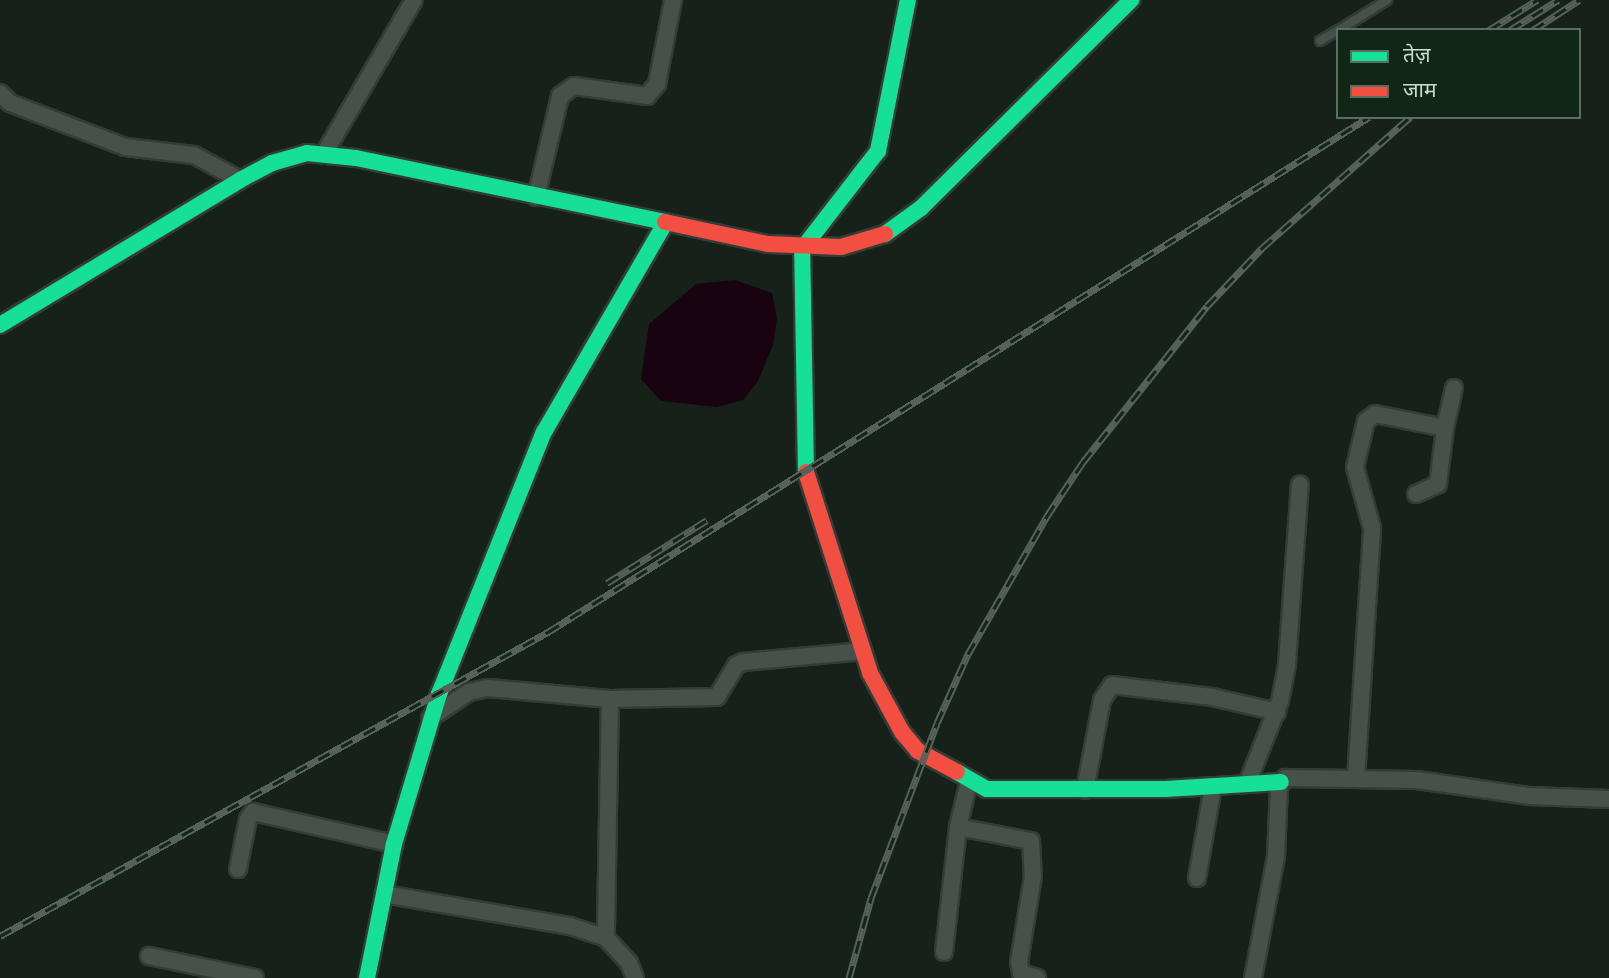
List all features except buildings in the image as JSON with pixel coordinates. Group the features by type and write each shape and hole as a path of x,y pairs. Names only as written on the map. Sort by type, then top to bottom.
{"main road":[{"path":"908,0 878,151 803,248 805,468 863,650 902,732 937,765 969,780 1005,790 1086,790 1282,782"},
{"path":"0,325 240,180 290,156 324,154 664,225 803,248 841,247 893,230 921,208 1131,0"},
{"path":"367,978 394,844 430,718 544,432 664,225"}],"street":[{"path":"324,154 414,0"},
{"path":"536,198 560,96 574,86 647,96 657,84 673,0"},
{"path":"0,93 10,103 125,147 194,155 240,180"},
{"path":"1416,494 1432,491 1437,484 1454,388"},
{"path":"1356,778 1372,528 1355,467 1366,421 1375,414 1445,428"},
{"path":"1247,784 1276,712 1293,628 1300,484"},
{"path":"430,718 469,692 488,688 610,698 717,697 736,665 743,662 863,650"},
{"path":"1086,790 1102,700 1112,685 1212,697 1276,712"},
{"path":"606,937 610,698"},
{"path":"1253,978 1274,869 1282,782 1294,776 1356,778 1470,784 1555,798 1609,799"},
{"path":"944,951 958,827 969,780"},
{"path":"1197,878 1213,786"},
{"path":"238,869 251,813 394,844"},
{"path":"958,827 1026,838 1033,846 1019,962 1021,973 1037,978"},
{"path":"384,894 570,926 606,937 629,963 635,978"},
{"path":"149,956 255,978"}],"lane":[{"path":"1341,28 1387,0"},
{"path":"1320,41 1336,31"}],"shaded area":[{"path":"735,280 772,293 777,318 773,345 758,381 743,400 717,407 661,401 641,379 649,324 696,284"}],"railway":[{"path":"1492,28 1537,0"},
{"path":"1513,28 1558,0"},
{"path":"1536,28 1579,0"},
{"path":"0,936 548,632 1366,119"},
{"path":"849,978 871,898 937,723 968,654 1047,516 1083,462 1207,306 1262,248 1408,119"},
{"path":"607,583 707,520"}],"traffic: fast":[{"path":"806,472 802,249 878,151 908,0"},
{"path":"885,234 921,208 1131,0"},
{"path":"0,325 240,180 272,163 307,153 356,158 665,222"},
{"path":"367,978 394,844 439,694 544,432 664,225"},
{"path":"957,772 987,789 1165,789 1281,782"}],"traffic: jam":[{"path":"665,222 768,244 841,247 885,234"},
{"path":"806,472 870,673 902,732 918,751 957,772"}]}
